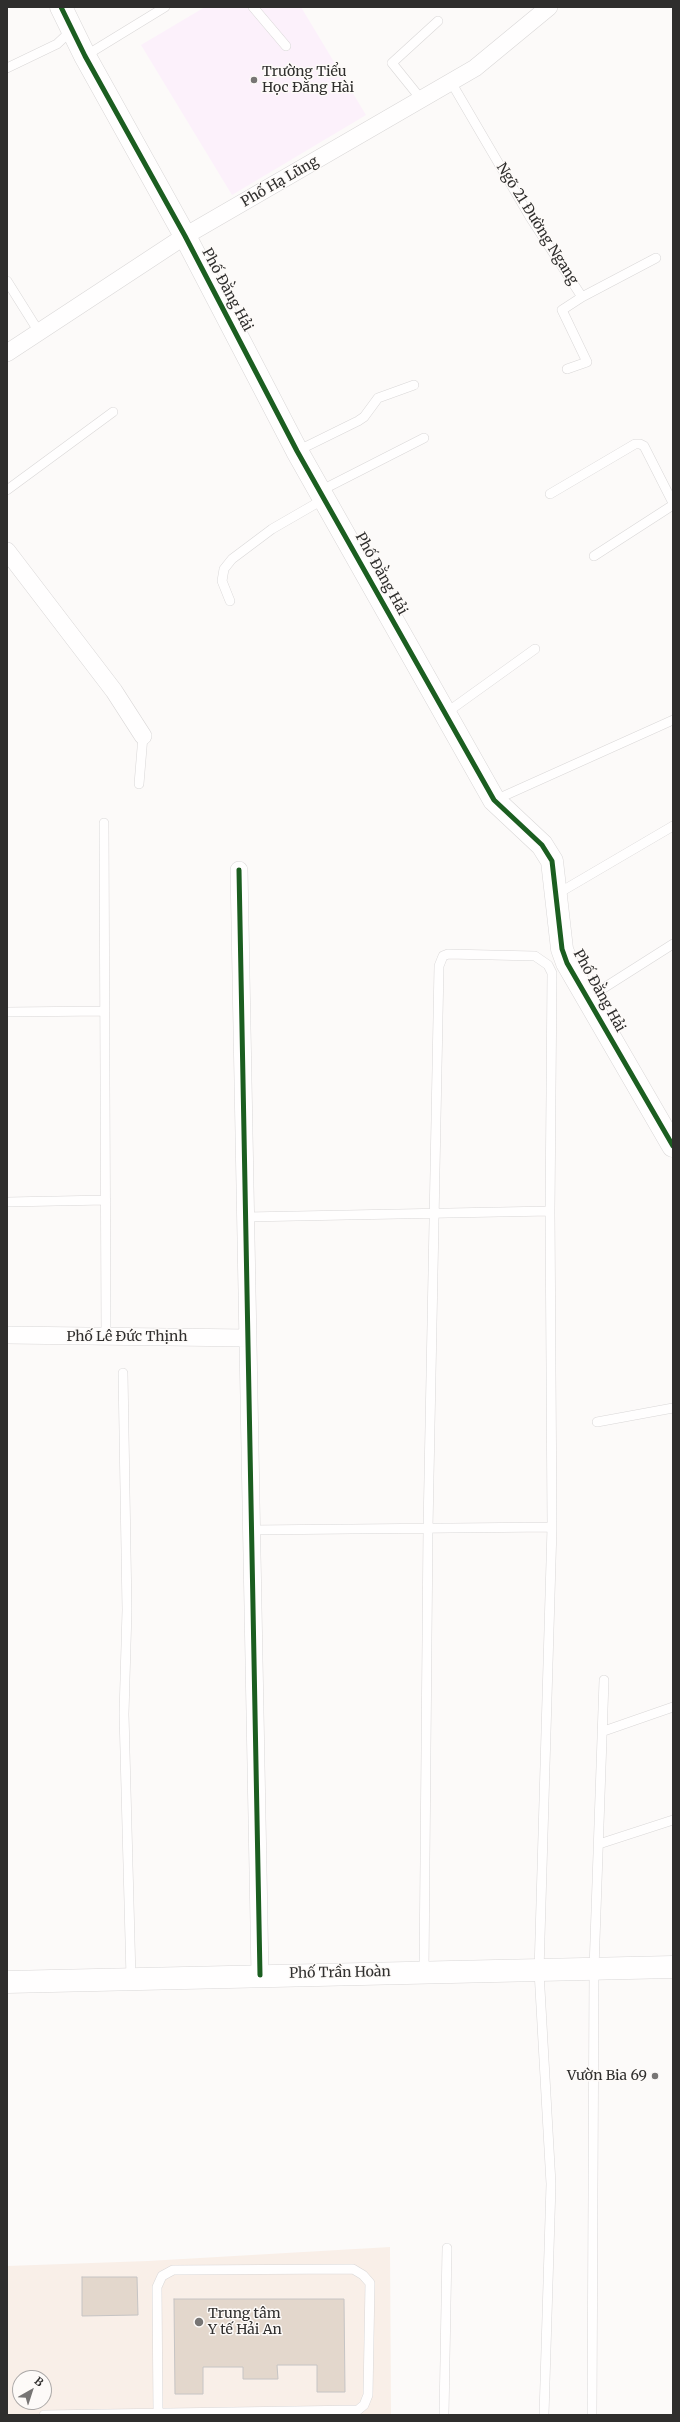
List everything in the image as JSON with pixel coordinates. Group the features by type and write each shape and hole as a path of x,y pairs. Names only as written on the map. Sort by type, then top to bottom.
{"street":[{"name":"Phố Đằng Hải","path":"60,7 73,29 85,56 185,236 297,451 494,800 542,845 552,861 557,894 562,949 567,964 671,1136"},
{"name":"Phố Hạ Lũng","path":"7,353 185,236 475,68 549,7"},
{"path":"7,551 114,692 143,736"},
{"path":"239,870 260,1975"},
{"name":"Phố Lê Đức Thịnh","path":"7,1335 248,1338"},
{"name":"Phố Trần Hoàn","path":"7,1982 424,1971 539,1971 673,1967"}],"lane":[{"path":"85,56 165,7"},
{"path":"253,7 286,46"},
{"path":"421,99 392,63 438,21"},
{"path":"7,68 57,44 73,29"},
{"name":"Ngõ 21 Đường Ngang","path":"451,82 530,217 582,297 562,310 587,362 567,369"},
{"path":"582,297 656,258"},
{"path":"7,281 39,332"},
{"path":"297,451 358,421 364,417 378,398 414,385"},
{"path":"7,490 113,412"},
{"path":"230,601 222,580 224,569 232,559 272,529 322,495 424,438"},
{"path":"550,494 635,444 640,444 646,450 673,504 594,556"},
{"path":"446,713 536,649"},
{"path":"494,800 673,720"},
{"path":"138,784 143,736"},
{"path":"104,823 106,1337"},
{"path":"557,894 673,826"},
{"path":"588,998 673,944"},
{"path":"424,1971 428,1528 438,966 443,956 448,954 535,956 548,965 552,973 550,1211 552,1528 539,1971 550,2184 544,2415"},
{"path":"7,1012 105,1011"},
{"path":"7,1202 106,1200"},
{"path":"246,1217 550,1211"},
{"path":"123,1373 127,1610 124,1714 131,1978"},
{"path":"597,1422 673,1408"},
{"path":"252,1530 552,1528"},
{"path":"592,2415 594,1969 604,1731 604,1680"},
{"path":"604,1731 673,1707"},
{"path":"599,1844 673,1820"},
{"path":"444,2415 448,2248"},
{"path":"44,2415 259,2413 358,2410 364,2405 368,2395 370,2283 363,2275 353,2269 173,2270 162,2276 157,2287 158,2413"}],"shaded area":[{"name":"Trường Tiểu Học Đằng Hài","path":"205,7 301,7 366,115 232,195 141,45"},
{"name":"Trung tâm Y tế Hải An","path":"390,2247 391,2415 7,2415 7,2266 148,2261"}],"building":[{"path":"82,2277 137,2277 138,2315 82,2316"},
{"path":"174,2299 344,2299 345,2392 317,2392 317,2365 277,2365 278,2379 243,2379 243,2367 203,2367 203,2394 175,2394"}],"cycle path":[{"path":"61,7 85,56 185,236 297,451 494,800 542,845 552,861 562,949 567,963 673,1146"},
{"path":"239,870 260,1975"}],"place":[{"name":"Trường Tiểu Học Đằng Hài","path":"254,80"},
{"name":"Vườn Bia 69","path":"655,2076"},
{"name":"Trung tâm Y tế Hải An","path":"199,2322"}]}
